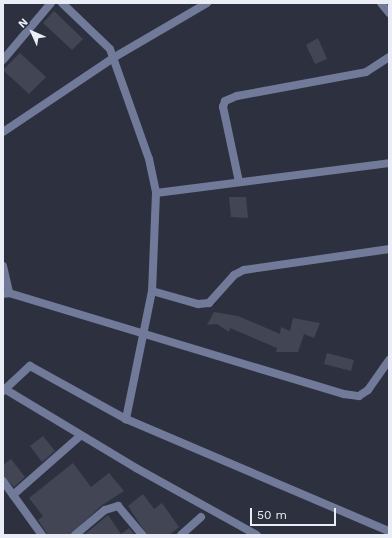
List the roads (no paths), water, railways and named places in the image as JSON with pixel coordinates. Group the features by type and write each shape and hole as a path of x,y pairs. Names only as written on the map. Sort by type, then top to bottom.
{"street":[{"path":"3,60 51,3"},
{"path":"62,3 103,40 113,58 149,159 156,193 152,291 146,334 126,419"},
{"path":"3,132 113,58 208,3"},
{"path":"381,3 389,13"},
{"path":"239,182 223,107 225,101 237,96 366,72 389,57"},
{"path":"156,193 389,163"},
{"path":"152,291 198,304 209,303 234,275 244,270 389,249"},
{"path":"3,266 6,293 330,390 359,396 368,390 389,360"},
{"path":"257,535 80,436 4,389 30,366 126,419 389,531"},
{"path":"13,495 80,436"},
{"path":"3,481 42,535"},
{"path":"75,535 105,510 118,506 142,535"},
{"path":"181,535 201,517"}]}
